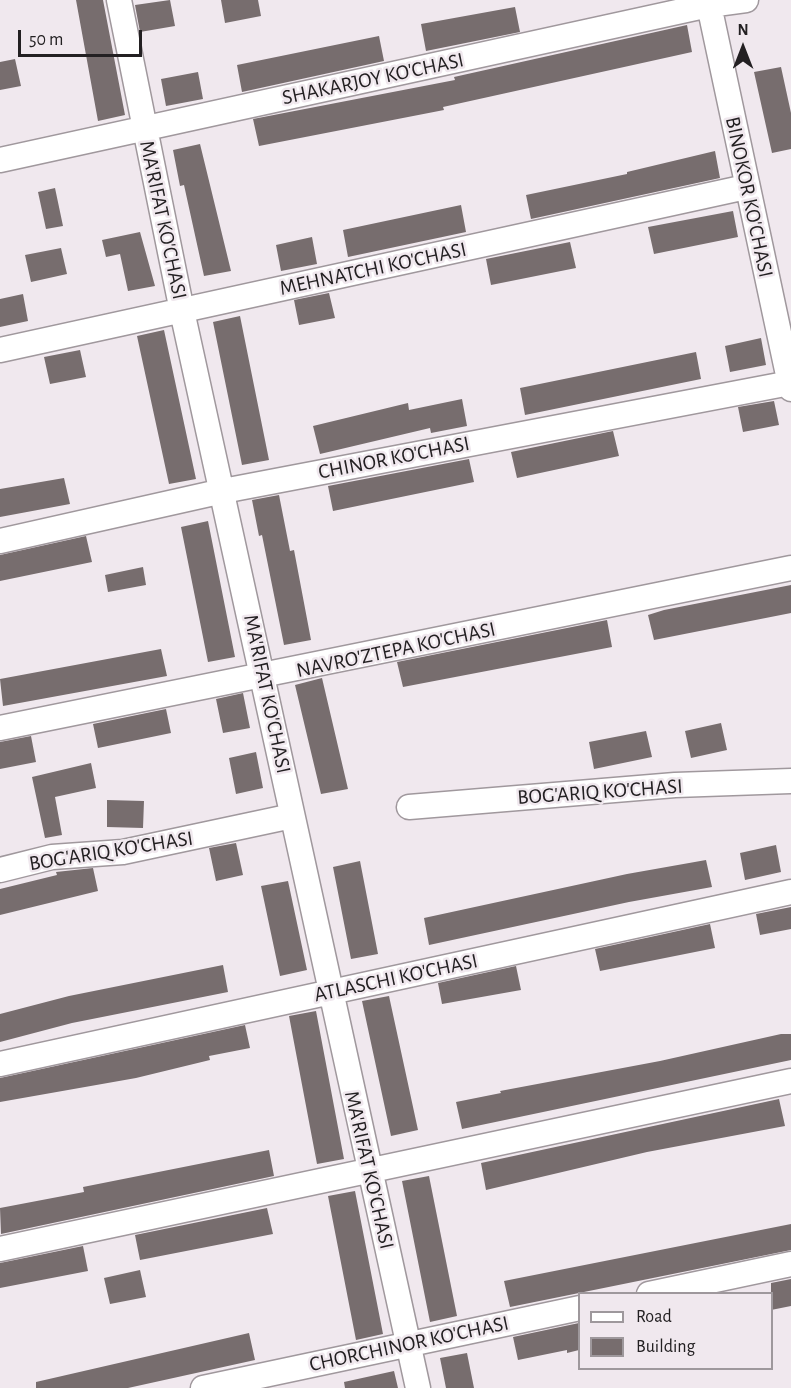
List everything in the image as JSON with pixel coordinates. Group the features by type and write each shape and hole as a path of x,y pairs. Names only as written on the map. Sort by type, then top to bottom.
{"street":[{"name":"MA'RIFAT KO'CHASI","path":"119,0 182,311 418,1388"},
{"name":"SHAKARJOY KO'CHASI","path":"0,160 709,5 746,0"},
{"name":"BINOKOR KO'CHASI","path":"709,5 790,386"},
{"name":"MEHNATCHI KO'CHASI","path":"0,350 746,187"},
{"name":"CHINOR KO'CHASI","path":"0,540 223,491 790,386"},
{"name":"NAVRO'ZTEPA KO'CHASI","path":"0,728 263,677 791,568"},
{"name":"BOG'ARIQ KO'CHASI","path":"409,807 675,785 791,781"},
{"name":"BOG'ARIQ KO'CHASI","path":"0,870 52,857 123,852 292,816"},
{"name":"ATLASCHI KO'CHASI","path":"0,1064 791,892"},
{"path":"0,1249 791,1081"},
{"path":"654,1292 791,1264"},
{"name":"CHORCHINOR KO'CHASI","path":"203,1388 578,1308"}],"building":[{"path":"76,0 103,0 125,115 98,121"},
{"path":"170,0 175,26 140,32 135,5"},
{"path":"221,0 258,0 261,16 225,23"},
{"path":"515,7 520,32 426,51 421,24"},
{"path":"687,25 692,52 443,107 444,110 259,146 253,119 455,80 454,77"},
{"path":"379,36 384,61 242,92 237,65"},
{"path":"15,59 21,86 0,90 0,62"},
{"path":"781,67 791,113 791,149 772,153 754,72"},
{"path":"198,72 203,99 166,106 161,79"},
{"path":"200,144 231,271 204,276 184,185 180,186 173,150"},
{"path":"715,151 720,178 531,219 526,195 627,174 627,172"},
{"path":"55,188 63,226 46,229 38,192"},
{"path":"461,205 466,232 348,257 343,230"},
{"path":"733,211 738,237 654,254 648,227"},
{"path":"140,232 155,286 128,291 120,254 106,257 102,240"},
{"path":"312,237 317,264 281,271 276,245"},
{"path":"570,242 576,268 491,285 486,259"},
{"path":"61,248 67,274 31,282 25,255"},
{"path":"329,293 335,318 299,325 294,300"},
{"path":"23,294 28,321 0,327 0,299"},
{"path":"240,316 269,460 242,465 213,322"},
{"path":"164,330 196,479 169,484 137,336"},
{"path":"761,338 766,365 730,372 725,346"},
{"path":"80,350 86,377 50,384 44,357"},
{"path":"696,352 701,379 525,415 520,388"},
{"path":"462,399 467,426 431,433 430,428 320,454 313,426 408,403 409,410"},
{"path":"774,401 779,425 743,432 738,407"},
{"path":"613,431 619,456 517,478 511,452"},
{"path":"469,459 474,482 333,511 328,486"},
{"path":"64,478 70,504 0,517 0,489"},
{"path":"279,495 290,551 294,550 311,640 284,645 262,535 259,536 252,500"},
{"path":"208,521 235,657 208,662 181,527"},
{"path":"86,536 92,562 0,581 0,555"},
{"path":"143,567 146,585 108,592 105,575"},
{"path":"791,585 791,613 654,640 648,615"},
{"path":"607,620 612,647 403,687 397,662"},
{"path":"161,649 167,676 3,706 0,679"},
{"path":"322,678 348,789 321,794 295,685"},
{"path":"243,693 250,728 223,733 216,699"},
{"path":"166,709 171,733 98,748 93,724"},
{"path":"721,723 727,750 691,758 685,731"},
{"path":"646,731 652,757 594,769 589,742"},
{"path":"31,736 36,762 0,769 0,742"},
{"path":"256,752 263,788 236,794 229,758"},
{"path":"91,763 96,788 55,797 62,835 45,838 32,777"},
{"path":"107,800 144,801 143,828 107,827"},
{"path":"236,843 243,875 216,881 209,848"},
{"path":"776,845 781,872 745,880 740,853"},
{"path":"706,860 712,887 629,902 429,945 424,918 627,874"},
{"path":"360,861 378,954 351,959 333,867"},
{"path":"93,868 98,891 0,915 0,889 57,875 56,872"},
{"path":"288,881 307,970 280,976 261,886"},
{"path":"791,907 791,929 760,935 756,914"},
{"path":"710,924 715,948 600,971 595,949"},
{"path":"223,965 228,992 72,1023 0,1042 0,1014 69,996"},
{"path":"516,966 521,990 442,1004 438,983"},
{"path":"389,996 418,1130 391,1136 362,1001"},
{"path":"316,1011 344,1159 317,1164 289,1016"},
{"path":"245,1025 250,1048 209,1056 210,1060 136,1078 0,1102 0,1078"},
{"path":"781,1034 791,1034 791,1060 462,1129 456,1102"},
{"path":"779,1099 785,1126 647,1152 486,1190 481,1163"},
{"path":"269,1150 274,1176 1,1234 0,1208 84,1192 83,1187"},
{"path":"429,1176 457,1316 430,1322 402,1181"},
{"path":"355,1191 383,1334 356,1340 328,1196"},
{"path":"267,1208 273,1234 140,1260 135,1235"},
{"path":"791,1224 791,1250 510,1307 504,1281"},
{"path":"83,1246 88,1271 0,1288 0,1263"},
{"path":"140,1270 146,1297 110,1304 104,1278"},
{"path":"791,1279 791,1306 773,1310 771,1283"},
{"path":"578,1323 578,1350 567,1353 567,1350 518,1360 513,1337"},
{"path":"249,1333 255,1360 128,1388 36,1388 36,1382"},
{"path":"467,1353 474,1388 446,1388 440,1358"},
{"path":"394,1371 398,1388 345,1388 344,1382"}]}
